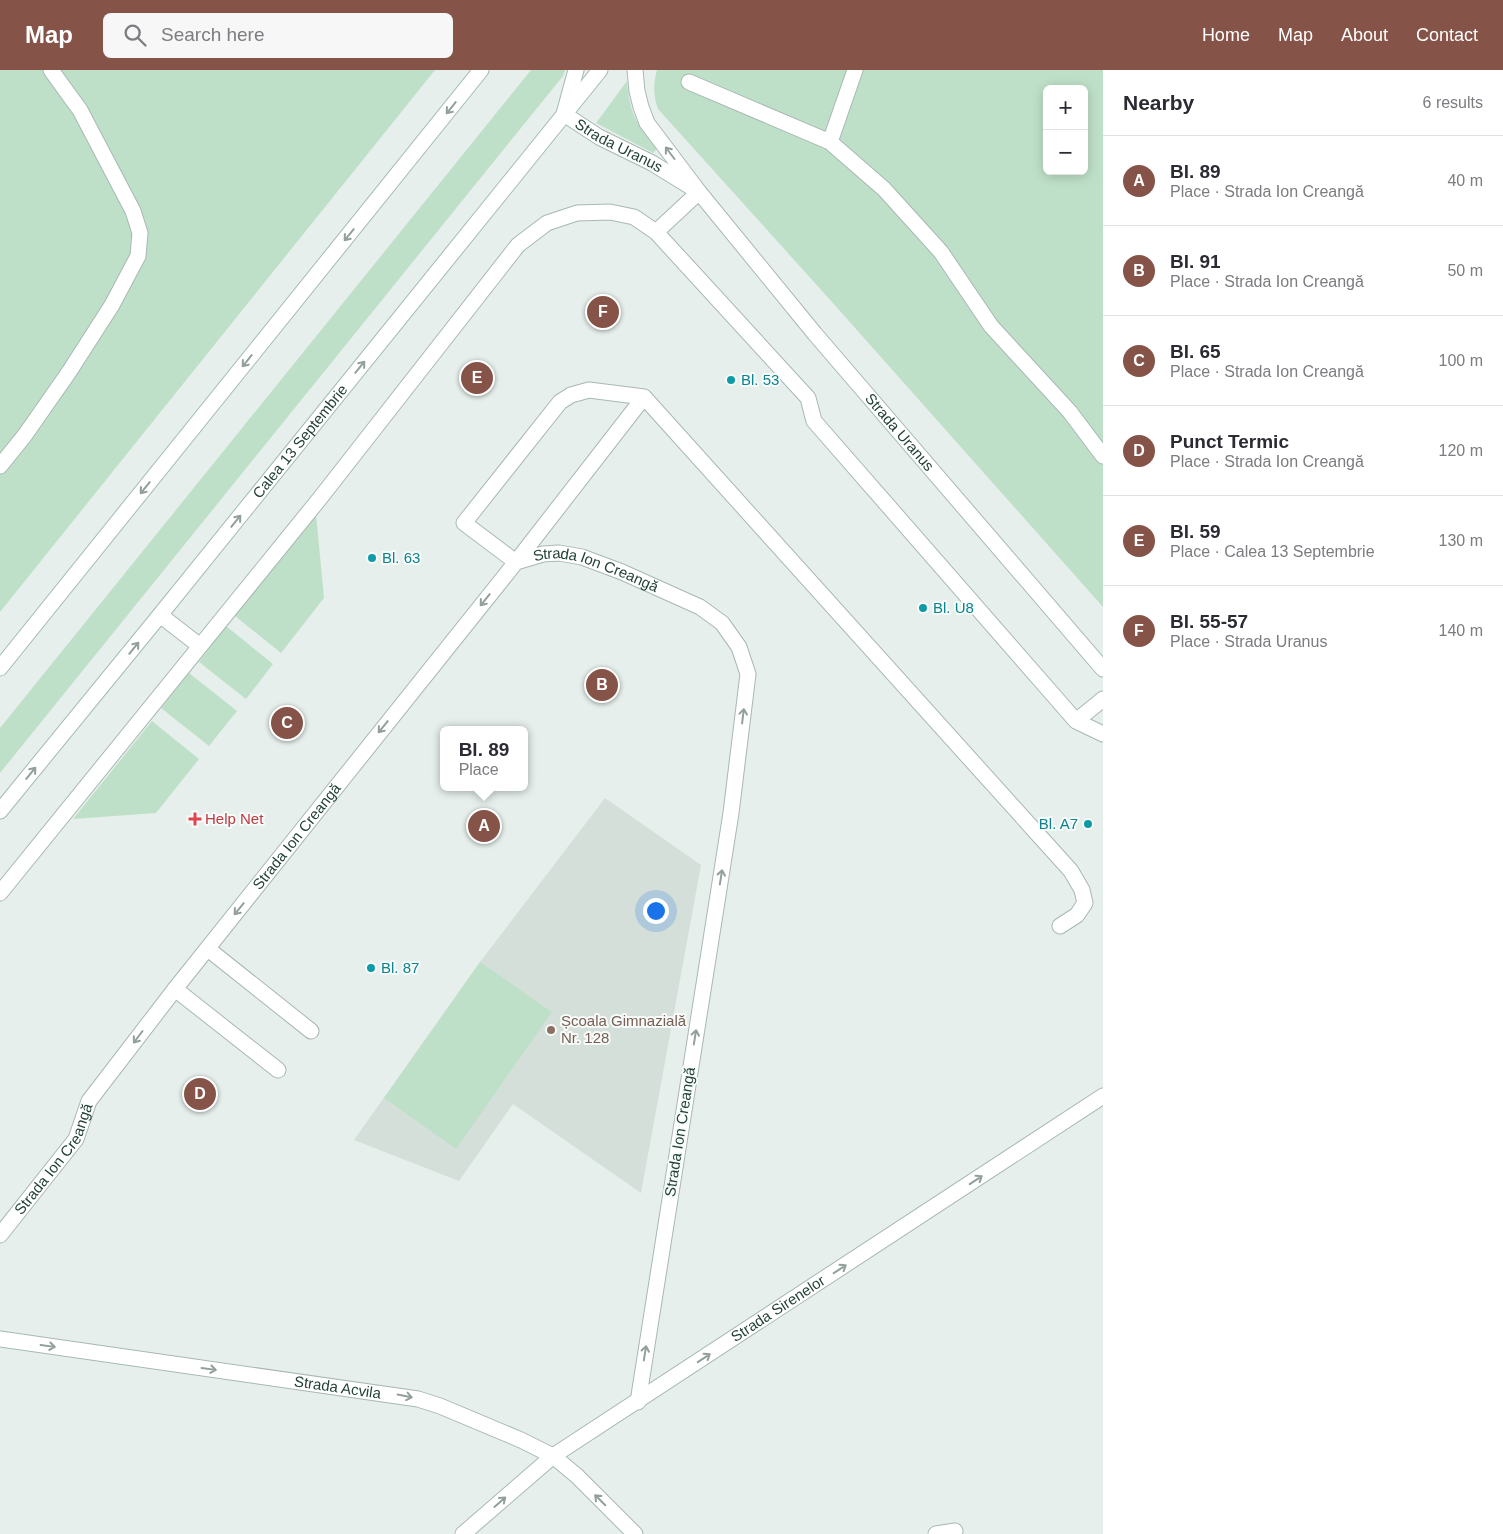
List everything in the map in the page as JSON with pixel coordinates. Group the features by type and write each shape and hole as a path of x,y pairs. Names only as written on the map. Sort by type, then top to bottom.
{"street":[{"path":"0,466 26,435 69,372 112,305 138,256 140,233 133,211 80,110 51,70"},
{"path":"0,668 481,70"},
{"path":"564,114 576,70"},
{"name":"Calea 13 Septembrie","path":"0,811 600,70"},
{"name":"Strada Uranus","path":"635,70 637,91 647,123 699,192 815,334 1103,669"},
{"path":"830,142 855,70"},
{"path":"689,82 830,142 884,189 941,252 991,326 1070,412 1103,456"},
{"name":"Strada Uranus","path":"564,114 599,137 652,163 699,192"},
{"path":"656,232 699,192"},
{"path":"0,893 321,497 518,245 548,223 578,213 610,212 634,217 656,232 808,398 814,421 1076,721 1103,734"},
{"path":"644,397 516,562 464,522 560,402 571,395 589,390 644,397 1071,871 1082,890 1086,903 1076,915 1060,926"},
{"name":"Strada Ion Creangă","path":"0,1235 76,1139 89,1101 175,989 516,562 543,554 559,553 582,557 622,572 700,607 722,623 739,647 748,674 731,813 638,1402"},
{"path":"160,615 200,646"},
{"path":"1076,721 1103,699"},
{"path":"208,949 311,1031"},
{"path":"175,989 278,1070"},
{"name":"Strada Sirenelor","path":"463,1534 553,1456 1103,1096"},
{"name":"Strada Acvila","path":"0,1339 418,1399 450,1410 521,1440 553,1456 577,1476 635,1534"},
{"path":"936,1534 955,1531"}],"shaded area":[{"name":"Școala Gimnazială Nr. 128","path":"605,798 701,865 641,1193 513,1104 459,1181 354,1140 480,962"}],"green space":[{"path":"0,70 435,70 0,612"},
{"path":"531,70 565,70 563,76 0,773 0,728"},
{"path":"657,70 1103,70 1103,607 658,109 654,85"},
{"path":"627,81 632,111 639,125 657,149 653,153 596,123"},
{"path":"316,514 324,598 281,653 235,616"},
{"path":"226,626 273,664 246,699 199,662"},
{"path":"189,673 237,711 209,746 161,708"},
{"path":"152,721 199,759 156,813 73,819"},
{"path":"480,962 552,1012 456,1149 384,1098"}],"place":[{"name":"Bl. 55-57","path":"603,312"},
{"name":"Bl. 59","path":"477,378"},
{"name":"Bl. 53","path":"731,380"},
{"name":"Bl. 63","path":"372,558"},
{"name":"Bl. U8","path":"923,608"},
{"name":"Bl. 91","path":"602,685"},
{"name":"Bl. 65","path":"287,723"},
{"name":"Help Net","path":"195,819"},
{"name":"Bl. A7","path":"1088,824"},
{"name":"Bl. 89","path":"484,826"},
{"name":"Bl. 87","path":"371,968"},
{"name":"Școala Gimnazială Nr. 128","path":"551,1030"},
{"name":"Punct Termic","path":"200,1094"}]}
